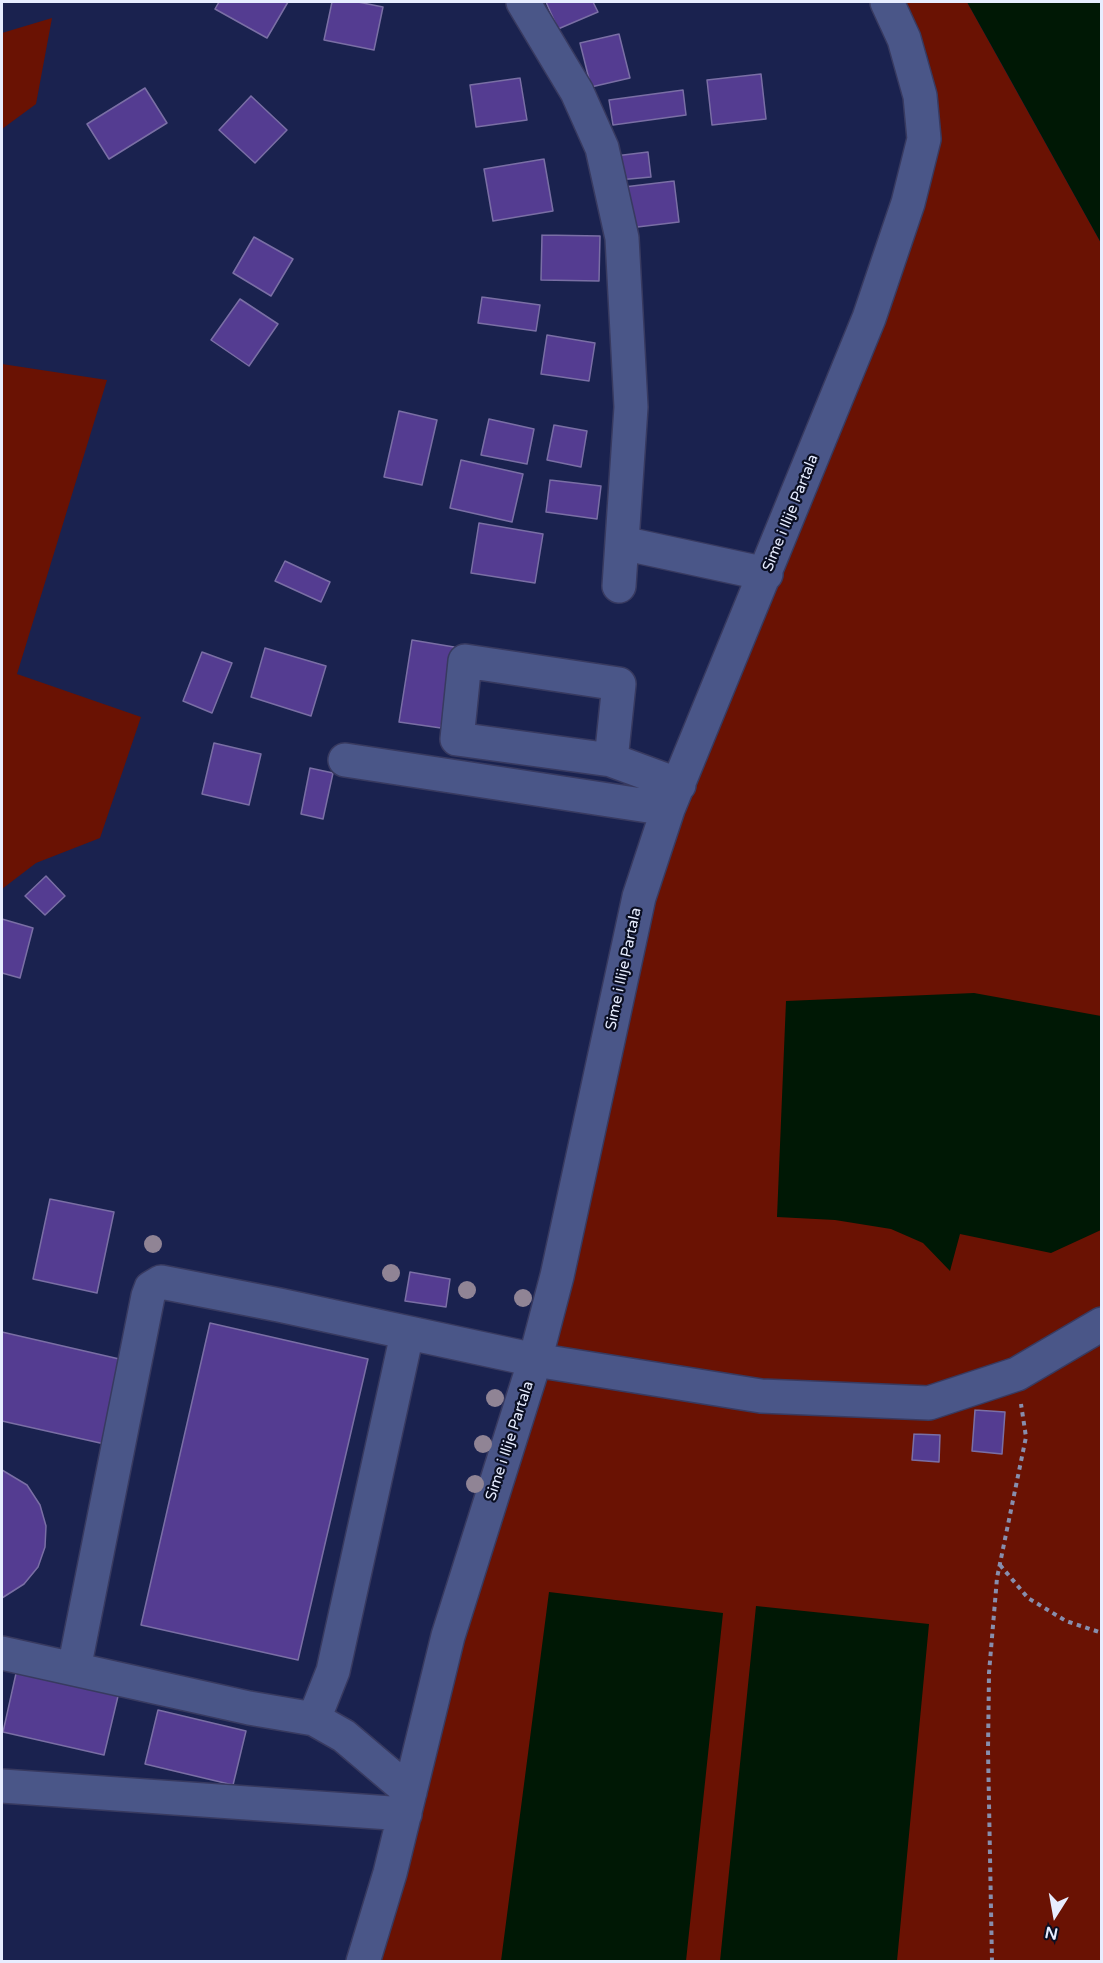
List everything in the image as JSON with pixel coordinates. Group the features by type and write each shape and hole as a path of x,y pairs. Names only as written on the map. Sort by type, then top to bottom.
{"street":[{"path":"523,2 577,92 602,148 622,238 632,407 619,586"},
{"name":"Sime i Ilije Partala","path":"363,1962 407,1803 448,1636 535,1360 557,1276 639,897 674,797 766,573 894,248 924,139 920,96 913,67 887,2"},
{"path":"622,543 766,573"},
{"path":"611,760 619,684 465,661 457,739 611,760 674,797"},
{"path":"345,760 674,797"},
{"path":"74,1670 151,1288 161,1282 180,1284 535,1360 761,1396 929,1403 1017,1374 1101,1324"},
{"path":"314,1719 333,1671 406,1334"},
{"path":"2,1653 314,1719 344,1736 407,1803"},
{"path":"2,1786 407,1803"}],"path":[{"path":"992,1962 989,1684 1000,1564 1026,1437 1017,1374"},
{"path":"1000,1564 1028,1598 1066,1621 1101,1633"}],"shaded area":[{"path":"906,2 967,2 1101,243 1101,1961 363,1962 621,985 937,107 928,57"},
{"path":"967,2 1101,2 1101,243 1005,70"},
{"path":"52,18 36,104 2,129 2,33"},
{"path":"2,364 107,380 17,674 141,717 100,838 36,863 2,889"},
{"path":"974,993 1101,1016 1101,1230 1051,1253 960,1234 950,1271 923,1243 891,1229 835,1220 777,1217 786,1001"},
{"path":"549,1592 723,1613 686,1961 501,1961"},
{"path":"756,1606 929,1624 897,1961 720,1961"}],"building":[{"path":"219,2 288,2 267,38 215,9"},
{"path":"332,2 358,2 383,7 374,50 324,40"},
{"path":"546,2 593,2 598,12 558,29"},
{"path":"619,34 630,78 591,87 580,43"},
{"path":"761,74 766,119 712,125 707,80"},
{"path":"520,78 527,120 476,127 470,85"},
{"path":"145,88 167,123 109,159 87,124"},
{"path":"683,90 686,115 613,125 609,100"},
{"path":"251,96 287,130 255,163 219,130"},
{"path":"648,152 651,177 618,180 615,156"},
{"path":"544,159 553,211 493,221 484,169"},
{"path":"674,181 679,222 629,228 624,187"},
{"path":"542,235 600,236 599,281 541,280"},
{"path":"254,237 293,259 271,296 233,273"},
{"path":"482,297 540,305 536,331 478,323"},
{"path":"240,299 278,324 249,366 211,340"},
{"path":"547,335 595,343 589,381 541,374"},
{"path":"399,411 437,420 422,485 384,477"},
{"path":"489,419 534,429 527,464 481,455"},
{"path":"554,425 587,431 581,467 547,460"},
{"path":"461,460 523,474 512,522 450,508"},
{"path":"550,480 601,486 597,519 546,512"},
{"path":"479,523 543,534 535,583 471,573"},
{"path":"285,561 330,582 321,602 275,581"},
{"path":"412,640 454,647 441,728 399,722"},
{"path":"265,648 326,666 311,716 251,697"},
{"path":"202,652 232,663 212,713 183,701"},
{"path":"214,743 261,754 249,805 202,794"},
{"path":"310,768 333,773 323,819 301,814"},
{"path":"46,876 65,896 45,915 25,896"},
{"path":"2,919 33,928 20,978 2,973"},
{"path":"50,1199 114,1212 97,1293 33,1279"},
{"path":"410,1272 450,1279 446,1307 405,1301"},
{"path":"210,1323 368,1359 298,1660 141,1625"},
{"path":"2,1332 128,1361 109,1445 2,1421"},
{"path":"975,1410 1005,1412 1002,1454 972,1451"},
{"path":"914,1434 940,1435 939,1462 912,1460"},
{"path":"2,1470 27,1485 40,1505 46,1526 45,1547 38,1567 24,1584 2,1598"},
{"path":"17,1669 119,1692 104,1755 3,1732"},
{"path":"158,1710 246,1731 233,1785 145,1764"}]}
